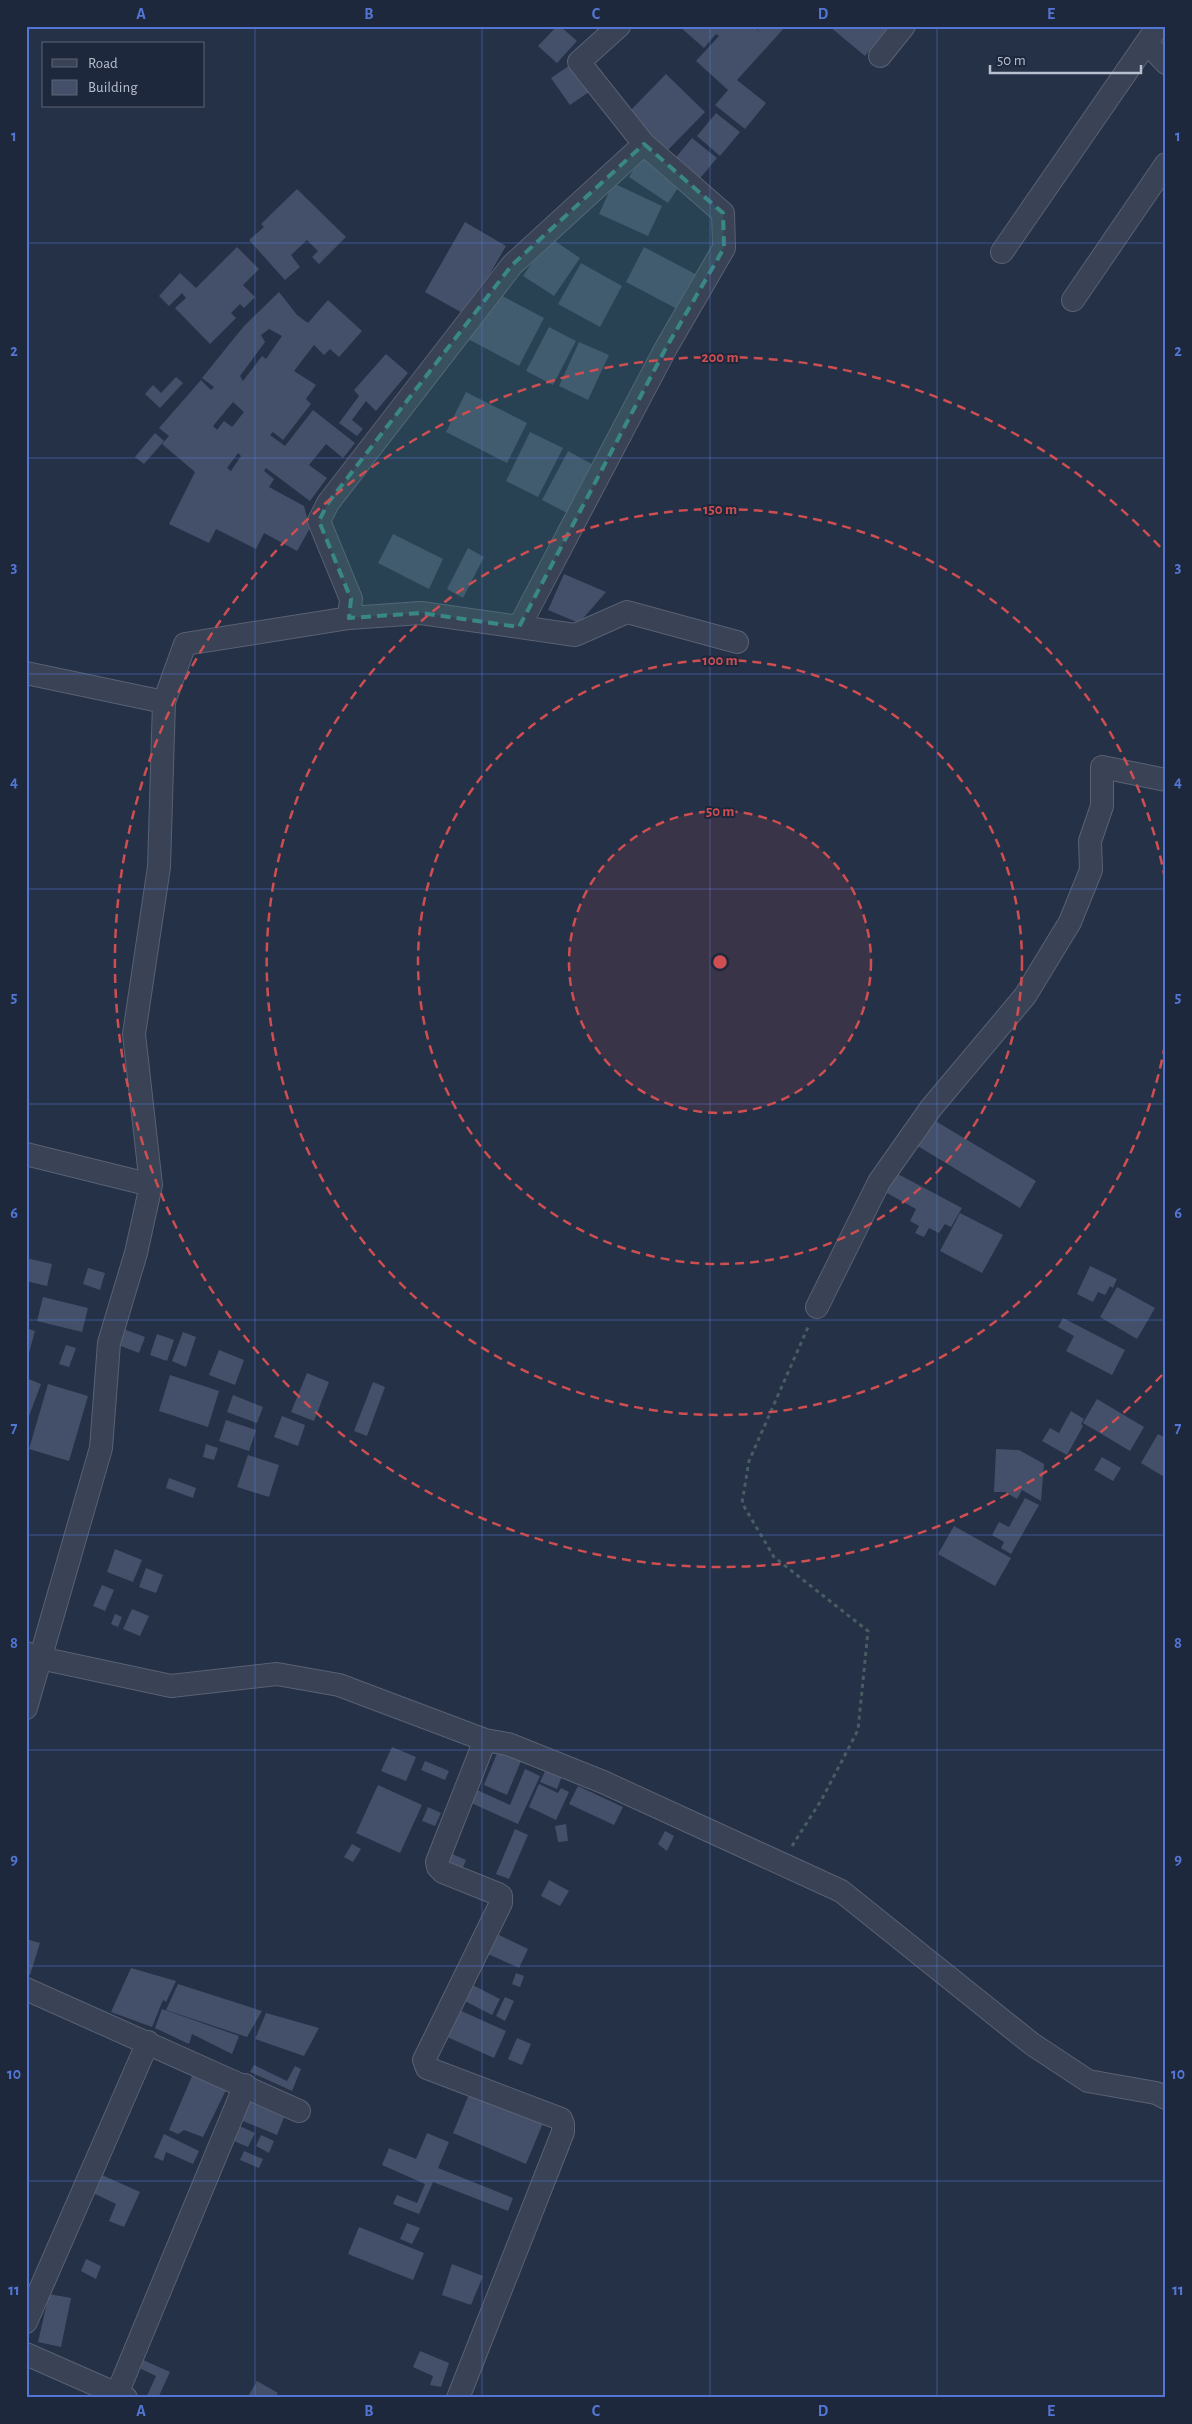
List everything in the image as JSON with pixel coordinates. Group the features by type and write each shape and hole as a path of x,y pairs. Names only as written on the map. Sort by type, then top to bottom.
{"street":[{"path":"519,627 666,348 724,248 723,213 644,144 579,62 619,26"},
{"path":"880,56 904,26"},
{"path":"1002,252 1152,35 1166,63"},
{"path":"349,618 351,599 319,521 328,503 512,265 644,144"},
{"path":"1073,300 1166,164"},
{"path":"26,1708 33,1655 72,1553 101,1448 109,1343 136,1253 151,1186 134,1034 159,867 164,702 185,644 349,618 421,613 576,634 627,612 737,642"},
{"path":"26,673 164,702"},
{"path":"817,1307 879,1182 931,1108 1025,996 1070,922 1091,870 1090,841 1102,806 1102,767 1166,780"},
{"path":"26,1154 151,1186"},
{"path":"33,1655 171,1686 277,1674 340,1685 485,1740 508,1744 603,1782 841,1891 1032,2044 1088,2081 1156,2093 1166,2098"},
{"path":"458,2398 563,2132 564,2124 561,2119 427,2068 424,2060 501,1903 501,1896 498,1894 443,1872 438,1867 437,1862 485,1740"},
{"path":"26,1990 148,2042 299,2111"},
{"path":"26,2322 148,2042"},
{"path":"26,2354 121,2396 245,2085"}],"path":[{"path":"782,1864 822,1800 858,1730 868,1631 774,1557 742,1503 749,1461 817,1307"}],"highlighted area":[{"path":"644,144 723,213 724,248 666,348 519,627 421,613 349,618 351,599 319,521 328,503 512,265"}],"building":[{"path":"557,26 560,26 577,41 557,63 538,46"},
{"path":"679,26 753,26 760,32 755,26 786,26 737,80 766,103 745,129 715,105 728,90 696,61 719,36 716,34 704,48"},
{"path":"829,26 889,26 865,56"},
{"path":"570,65 589,92 570,105 551,78"},
{"path":"666,74 705,112 666,152 627,114"},
{"path":"716,113 740,132 720,156 697,136"},
{"path":"692,138 717,158 696,183 672,162"},
{"path":"642,156 682,182 668,203 629,177"},
{"path":"613,183 662,206 648,236 599,214"},
{"path":"297,189 346,237 319,264 312,257 318,251 307,240 291,255 300,267 285,280 249,240 264,227 261,224"},
{"path":"465,222 506,246 466,315 425,292"},
{"path":"549,237 580,258 554,296 523,276"},
{"path":"237,247 259,269 243,285 255,297 244,308 240,304 231,313 236,318 210,344 175,308 186,298 182,293 169,306 159,296 180,273 196,288"},
{"path":"644,247 699,276 681,311 626,282"},
{"path":"581,263 622,286 600,327 558,304"},
{"path":"493,291 544,318 519,366 468,339"},
{"path":"279,292 297,315 308,323 328,300 362,331 339,357 330,349 324,355 314,345 294,371 316,385 306,399 311,404 283,440 273,432 270,435 285,446 313,410 355,443 343,458 326,444 309,465 327,478 310,501 266,468 264,471 274,479 269,487 304,506 310,528 297,551 264,533 256,549 216,529 209,543 169,524 195,472 162,444 169,436 159,428 201,380 211,390 214,387 202,378 244,326","holes":["269,329 282,336 266,359 262,356 243,381 240,376 265,342 261,335","233,402 244,412 232,427 224,421 217,430 213,426","238,453 241,456 231,471 227,468"]},
{"path":"549,327 576,341 553,385 526,371"},
{"path":"579,342 609,355 588,400 559,386"},
{"path":"386,354 408,373 376,411 366,401 352,420 363,429 357,436 339,423 359,396 354,390"},
{"path":"176,377 183,383 160,408 145,394 153,385 161,393"},
{"path":"466,392 527,423 507,463 446,432"},
{"path":"530,432 563,448 538,497 506,481"},
{"path":"155,433 164,441 144,464 135,457"},
{"path":"568,451 599,468 573,516 542,500"},
{"path":"393,534 443,559 429,589 378,563"},
{"path":"468,548 484,557 463,598 447,589"},
{"path":"564,574 606,592 579,623 548,610"},
{"path":"932,1119 1036,1181 1020,1208 916,1145"},
{"path":"896,1173 962,1208 951,1227 945,1224 939,1233 929,1228 924,1237 915,1233 919,1226 910,1221 916,1209 885,1192"},
{"path":"960,1213 1003,1235 982,1273 940,1251"},
{"path":"26,1258 52,1264 47,1286 26,1281"},
{"path":"1090,1266 1117,1279 1113,1288 1110,1286 1105,1295 1098,1292 1093,1302 1077,1294"},
{"path":"88,1268 105,1273 100,1290 83,1284"},
{"path":"1117,1287 1155,1308 1137,1339 1100,1317"},
{"path":"43,1297 88,1308 82,1332 37,1321"},
{"path":"1063,1318 1125,1350 1112,1375 1066,1351 1074,1336 1058,1327"},
{"path":"118,1327 145,1337 139,1353 113,1343"},
{"path":"26,1328 35,1331 27,1360 26,1360"},
{"path":"183,1332 196,1337 186,1367 172,1361"},
{"path":"157,1334 174,1340 167,1361 150,1355"},
{"path":"66,1345 76,1348 69,1367 59,1364"},
{"path":"219,1350 244,1360 235,1385 209,1375"},
{"path":"307,1373 329,1382 314,1421 291,1412"},
{"path":"170,1375 219,1391 208,1427 159,1411"},
{"path":"26,1378 41,1384 26,1424"},
{"path":"373,1382 385,1387 367,1436 354,1431"},
{"path":"48,1384 88,1396 69,1461 29,1449"},
{"path":"233,1395 263,1407 257,1423 227,1412"},
{"path":"1097,1399 1144,1427 1130,1451 1083,1423"},
{"path":"1071,1411 1084,1419 1081,1424 1083,1426 1067,1455 1042,1441 1050,1428 1059,1433"},
{"path":"282,1416 305,1425 298,1446 274,1437"},
{"path":"226,1420 256,1430 249,1451 219,1441"},
{"path":"1158,1434 1166,1438 1166,1478 1141,1463"},
{"path":"206,1444 218,1448 214,1460 203,1457"},
{"path":"996,1449 1019,1450 1044,1464 1041,1501 1022,1490 1017,1499 1005,1492 994,1492"},
{"path":"248,1455 279,1465 269,1497 237,1487"},
{"path":"1102,1457 1121,1468 1113,1481 1094,1470"},
{"path":"169,1478 196,1488 193,1498 166,1488"},
{"path":"1025,1498 1039,1505 1011,1554 1001,1548 1004,1542 992,1535 999,1522 1009,1527"},
{"path":"954,1526 1011,1558 995,1586 938,1554"},
{"path":"115,1549 142,1560 133,1582 107,1572"},
{"path":"146,1568 163,1575 156,1593 139,1587"},
{"path":"102,1585 114,1590 105,1611 93,1606"},
{"path":"132,1609 149,1616 140,1636 123,1629"},
{"path":"115,1614 122,1617 118,1627 111,1624"},
{"path":"392,1747 416,1757 406,1781 381,1771"},
{"path":"498,1751 521,1761 507,1795 484,1785"},
{"path":"425,1761 449,1771 445,1780 421,1770"},
{"path":"525,1769 540,1776 518,1824 469,1802 475,1789 510,1805"},
{"path":"546,1769 562,1776 557,1789 540,1782"},
{"path":"539,1784 558,1793 561,1788 569,1792 556,1820 529,1807"},
{"path":"378,1785 422,1805 400,1853 356,1833"},
{"path":"578,1786 623,1807 614,1825 569,1804"},
{"path":"428,1807 441,1813 435,1826 422,1821"},
{"path":"566,1824 568,1841 558,1842 555,1826"},
{"path":"515,1829 528,1835 509,1879 496,1874"},
{"path":"665,1831 674,1836 667,1851 658,1844"},
{"path":"352,1844 361,1849 353,1862 344,1857"},
{"path":"450,1853 466,1860 461,1872 445,1865"},
{"path":"549,1880 569,1891 560,1906 541,1896"},
{"path":"493,1932 528,1949 519,1968 484,1952"},
{"path":"26,1939 40,1943 30,1975 26,1974"},
{"path":"131,1968 176,1981 166,2002 163,2000 152,2027 111,2012"},
{"path":"516,1973 524,1976 520,1987 512,1984"},
{"path":"469,1983 500,1999 492,2015 461,1999"},
{"path":"178,1984 262,2011 247,2037 166,2010"},
{"path":"505,1997 514,2001 505,2021 496,2016"},
{"path":"162,2009 239,2036 232,2054 192,2034 189,2044 155,2028"},
{"path":"457,2009 506,2031 494,2058 445,2036"},
{"path":"266,2013 319,2028 304,2056 255,2039"},
{"path":"517,2038 531,2044 522,2065 508,2059"},
{"path":"254,2065 287,2081 295,2066 301,2069 292,2091 250,2072"},
{"path":"192,2076 226,2090 203,2137 184,2130 178,2134 169,2130"},
{"path":"470,2092 543,2123 526,2164 453,2133"},
{"path":"246,2099 285,2115 277,2135 238,2119"},
{"path":"233,2123 255,2133 248,2147 227,2138"},
{"path":"427,2133 449,2142 438,2168 513,2198 508,2211 433,2182 419,2214 393,2204 397,2195 417,2203 425,2184 382,2165 389,2148 416,2159"},
{"path":"164,2134 199,2151 193,2164 166,2152 163,2161 154,2157"},
{"path":"261,2135 274,2141 269,2153 256,2146"},
{"path":"244,2151 263,2159 259,2168 240,2160"},
{"path":"102,2175 140,2192 124,2227 109,2221 116,2204 93,2193"},
{"path":"407,2223 420,2228 412,2244 400,2239"},
{"path":"359,2227 424,2253 413,2280 348,2254"},
{"path":"86,2259 101,2266 96,2279 81,2271"},
{"path":"452,2264 483,2276 471,2305 442,2295"},
{"path":"49,2294 71,2298 61,2347 38,2342"},
{"path":"420,2351 449,2363 441,2387 430,2385 433,2376 413,2367"},
{"path":"141,2359 170,2372 158,2398 146,2398 156,2376 137,2367"},
{"path":"257,2381 278,2393 275,2398 247,2398"}]}
